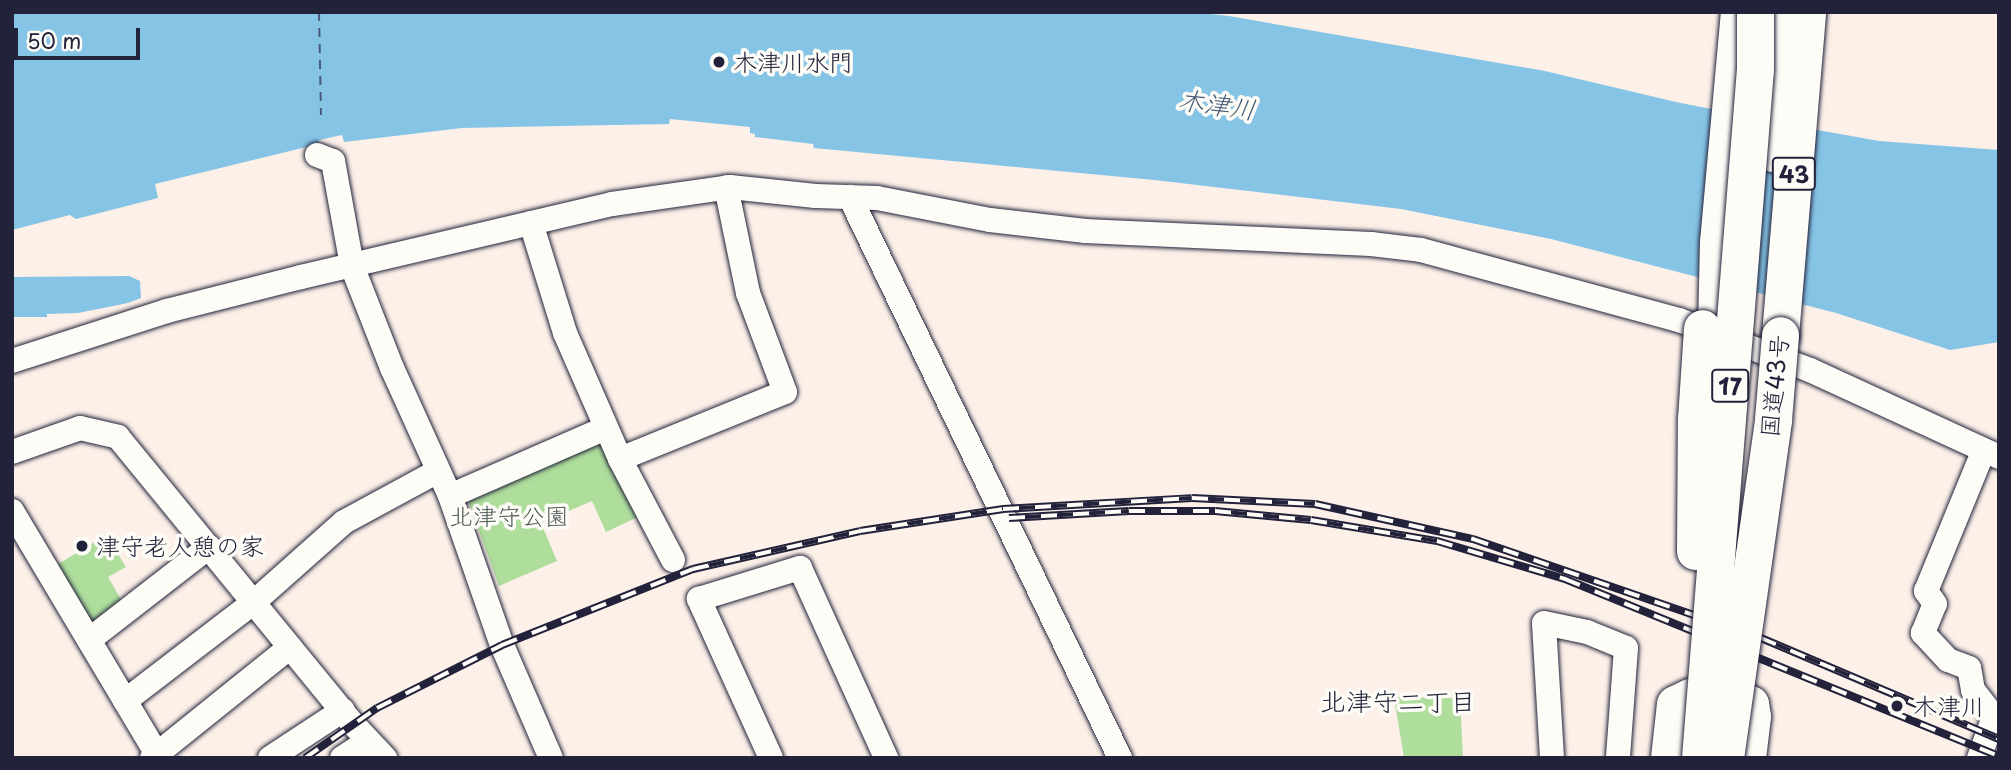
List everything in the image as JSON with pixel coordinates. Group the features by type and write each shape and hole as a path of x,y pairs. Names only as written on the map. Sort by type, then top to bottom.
{"highway":[{"name":"国道43号","path":"1725,758 1773,419 1807,12"},
{"path":"1756,13 1788,107 1779,212 1780,335"},
{"path":"1695,596 1716,329 1718,242 1756,13"},
{"path":"1689,758 1695,596 1696,419 1756,13"},
{"name":"17","path":"1717,758 1764,113 1773,58 1756,13"},
{"name":"17","path":"1700,758 1755,69 1756,13"},
{"path":"1762,486 1761,415 1774,117 1773,58"},
{"path":"1669,758 1675,704 1690,697 1740,700 1750,704 1752,716 1747,758"}],"street":[{"path":"317,155 333,161 352,266 392,368 450,496 502,645 551,758"},
{"path":"12,361 167,311 612,204 726,187 877,198 990,220 1073,230 1371,244 1421,250 1679,320 1810,370 1991,454 1926,591 1935,604 1923,633 1948,660 1969,668 1973,690 1994,717 1979,758"},
{"path":"620,459 785,392 748,293 726,187"},
{"path":"850,197 1003,509 1120,758"},
{"path":"531,223 565,333 620,459 673,560"},
{"path":"12,452 80,428 118,437 376,750 342,758"},
{"path":"450,496 606,428"},
{"path":"125,701 254,602 344,522 438,471"},
{"path":"12,511 156,757 290,647"},
{"path":"89,640 209,547"},
{"path":"771,758 699,599 800,568 886,758"},
{"path":"1552,758 1544,622 1587,632 1626,648 1618,758"},
{"path":"270,758 343,710"}],"green space":[{"name":"北津守公園","path":"603,435 642,515 606,532 592,501 541,523 557,561 499,586 469,503 471,497"},
{"path":"106,535 126,567 108,577 126,608 90,634 55,566"},
{"path":"1394,697 1460,698 1463,758 1404,758"}],"water":[{"name":"木津川","path":"12,12 1191,12 1229,16 1545,71 1676,102 1879,141 1999,150 1999,342 1950,350 1836,313 1551,239 1401,209 1154,180 814,148 813,144 755,137 755,134 750,133 750,127 670,119 669,124 462,128 344,142 342,135 319,140 319,144 155,184 158,198 76,219 70,215 12,230"},
{"path":"129,276 140,281 141,298 128,303 78,313 47,314 47,317 12,317 12,277"}],"ferry route":[{"path":"319,12 321,115"}],"railway":[{"path":"305,758 377,708 502,645 693,569 860,531 1003,509 1192,498 1315,504 1473,539 1761,638 1999,739"},
{"path":"1009,518 1129,511 1215,511 1311,520 1437,541 1565,579 1999,756"}],"place":[{"name":"木津川水門","path":"719,62"},
{"name":"津守老人憩の家","path":"82,546"},
{"name":"木津川","path":"1897,706"}],"district":[{"name":"北津守二丁目","path":"1398,701"}]}
